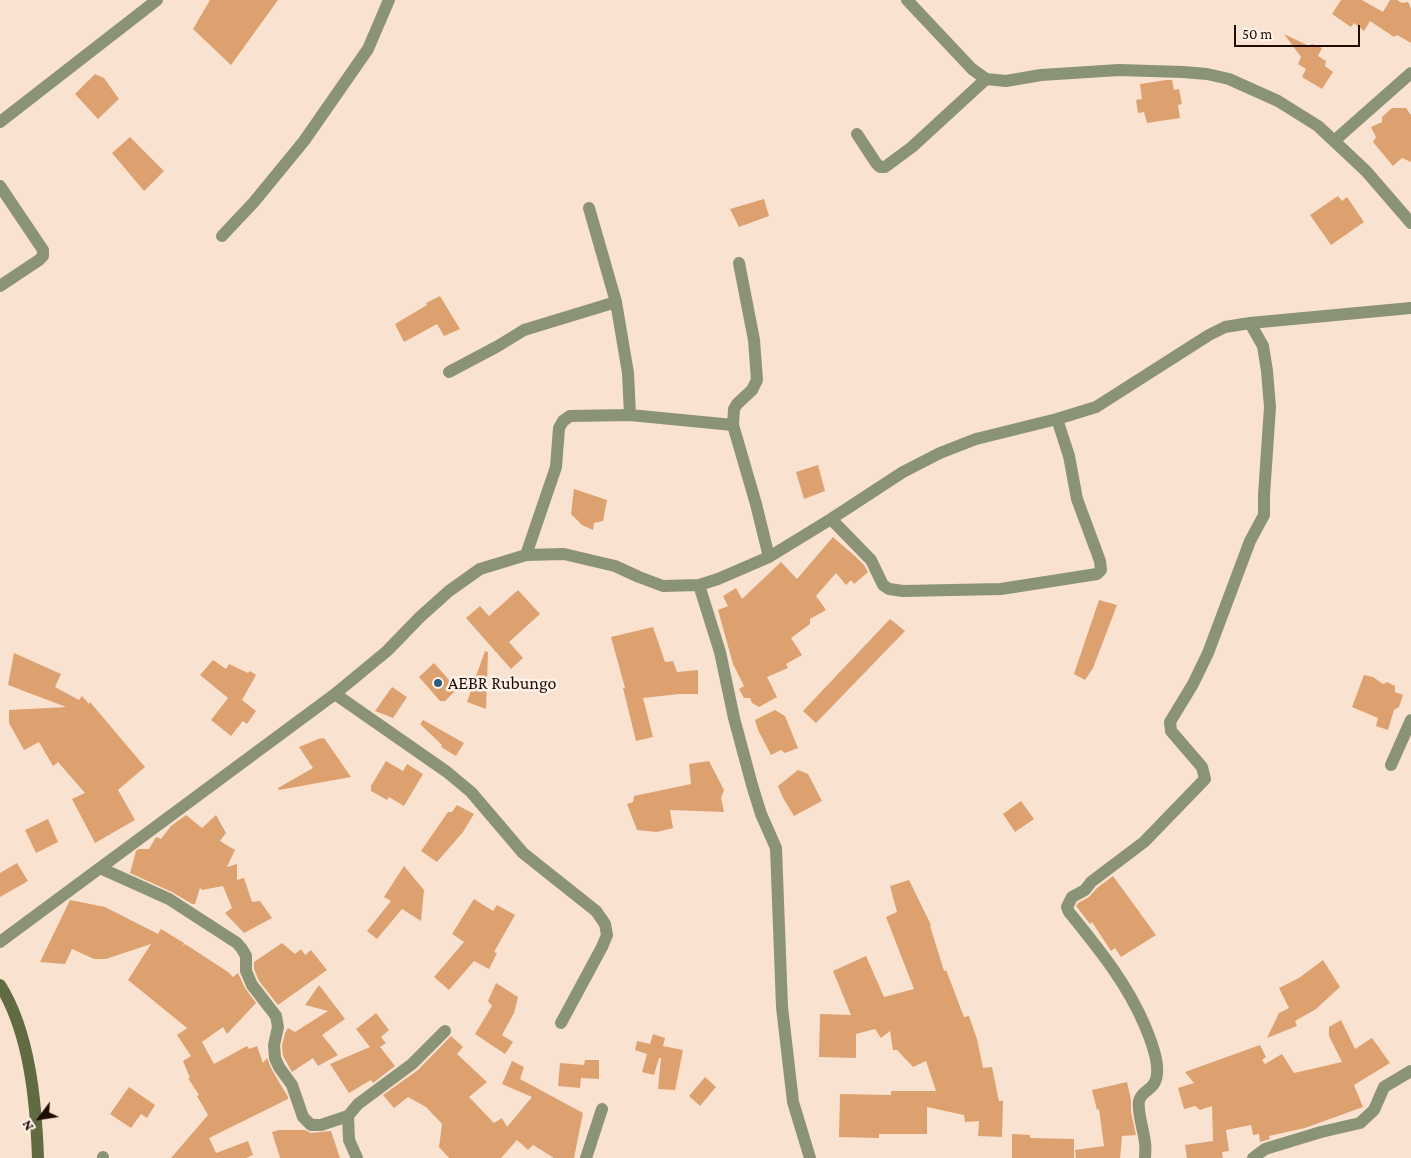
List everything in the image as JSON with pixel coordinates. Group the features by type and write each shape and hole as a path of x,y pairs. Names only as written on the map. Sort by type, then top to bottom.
{"main road":[{"path":"0,985 13,1009 29,1065 36,1109 38,1158"}],"street":[{"path":"0,122 157,0"},
{"path":"222,236 254,202 304,141 368,49 389,0"},
{"path":"907,0 972,69 986,79 1006,82 1041,75 1119,70 1207,74 1229,79 1278,101 1318,126 1366,171 1411,223"},
{"path":"1334,141 1411,73"},
{"path":"857,134 876,164 880,167 885,167 912,147 986,79"},
{"path":"0,186 43,250 43,256 39,260 0,286"},
{"path":"589,208 616,302 628,373 630,415"},
{"path":"739,263 754,340 757,380 752,390 737,404 734,410 733,425 769,557"},
{"path":"449,372 524,330 616,302"},
{"path":"0,942 335,694 387,651 449,591 480,569 526,554 564,554 615,566 663,586 699,584 718,579 769,557 903,472 940,453 984,437 1058,419 1096,407 1209,335 1225,327 1411,308"},
{"path":"1145,1158 1145,1142 1139,1105 1142,1096 1152,1088 1156,1080 1157,1065 1150,1039 1136,1004 1110,963 1067,907 1072,897 1084,890 1091,882 1144,842 1205,780 1202,767 1171,731 1169,726 1208,653 1250,541 1264,515 1270,407 1268,371 1263,346 1250,323"},
{"path":"526,554 556,466 559,428 563,421 570,416 630,415 733,425"},
{"path":"831,519 871,560 883,585 889,589 903,591 1002,589 1097,574 1101,570 1100,562 1077,499 1069,456 1058,419"},
{"path":"699,584 720,652 734,718 752,785 761,814 776,848 782,1007 793,1102 810,1158"},
{"path":"335,694 447,772 471,792 523,853 596,911 605,924 607,935 602,947 561,1022"},
{"path":"1391,765 1411,720"},
{"path":"100,868 169,899 237,943 246,956 246,971 252,984 276,1016 278,1027 274,1045 276,1058 279,1067 292,1085 303,1117 310,1125 321,1125 348,1116 358,1104 412,1064 445,1031"},
{"path":"1253,1158 1265,1149 1321,1132 1360,1123 1374,1110 1384,1087 1411,1072"},
{"path":"586,1158 602,1109"},
{"path":"348,1116 348,1140 357,1158"}],"building":[{"path":"210,0 278,0 231,65 193,29"},
{"path":"1341,0 1362,0 1383,12 1390,0 1397,0 1402,3 1408,2 1411,8 1411,43 1397,35 1394,37 1370,21 1364,31 1354,23 1351,27 1332,14"},
{"path":"1284,34 1309,46 1312,44 1322,48 1318,56 1326,61 1325,66 1333,72 1322,89 1302,77 1306,69 1298,64 1301,57"},
{"path":"95,74 104,78 119,99 98,119 75,94"},
{"path":"1172,80 1174,90 1179,89 1182,104 1178,105 1180,118 1147,123 1144,112 1138,113 1136,100 1142,99 1140,84"},
{"path":"1392,108 1406,108 1411,115 1411,162 1402,158 1393,166 1373,142 1376,137 1371,127 1382,122 1382,117"},
{"path":"130,137 164,171 144,191 112,153"},
{"path":"1338,196 1342,201 1347,197 1364,222 1331,245 1310,215"},
{"path":"764,199 769,216 739,227 730,209"},
{"path":"440,296 460,329 444,336 437,324 404,342 395,324"},
{"path":"818,465 825,491 804,499 796,472"},
{"path":"574,489 607,500 603,521 594,523 593,530 582,525 571,514"},
{"path":"833,537 864,565 868,572 854,584 851,580 846,585 836,573 816,596 826,610 810,619 810,624 791,638 802,655 786,664 788,668 767,677 777,697 759,707 752,703 750,698 744,698 739,689 744,686 733,664 718,610 728,606 723,596 736,588 742,599 781,562 797,579"},
{"path":"518,590 540,614 509,642 523,658 511,669 466,618 480,606 489,616"},
{"path":"1099,600 1117,605 1093,668 1085,680 1074,674"},
{"path":"890,619 905,631 816,723 803,711"},
{"path":"653,627 665,662 673,661 677,672 698,670 698,694 643,698 653,737 636,741 623,688 625,688 611,637"},
{"path":"485,651 488,652 486,709 467,702"},
{"path":"14,653 61,674 55,687 79,700 82,696 89,704 90,702 145,767 118,790 135,820 95,843 72,799 85,793 58,762 53,766 39,742 24,750 9,723 9,710 66,707 8,685"},
{"path":"213,660 226,669 229,664 256,675 242,700 256,711 247,724 243,721 231,736 211,720 228,698 200,675"},
{"name":"AEBR Rubungo","path":"434,663 457,689 445,701 440,701 419,677"},
{"path":"1364,675 1373,677 1383,684 1387,682 1395,686 1395,692 1403,695 1399,707 1394,710 1388,730 1376,726 1378,718 1352,707"},
{"path":"392,687 407,697 393,718 375,711"},
{"path":"775,710 785,716 798,748 785,753 781,750 771,755 755,720"},
{"path":"423,720 464,743 456,756 441,747 442,745 420,724"},
{"path":"324,738 351,777 279,790 278,788 313,768 299,747"},
{"path":"386,761 403,771 407,764 423,774 404,806 389,797 387,800 371,791 371,786"},
{"path":"709,761 724,790 721,798 724,812 670,810 673,828 657,832 637,830 627,804 633,802 634,796 691,784 689,764"},
{"path":"798,770 808,774 822,801 794,816 778,786"},
{"path":"1021,801 1034,819 1015,832 1003,814"},
{"path":"457,805 474,814 463,832 437,862 421,851 448,812 452,812"},
{"path":"186,815 202,828 216,815 226,833 220,841 235,850 227,867 237,864 237,880 244,878 252,902 260,901 272,918 244,933 225,913 232,908 223,886 202,890 200,888 195,904 192,904 172,892 130,873 136,851 139,849 149,849 156,837 161,839 171,826"},
{"path":"48,819 58,842 36,853 25,830"},
{"path":"17,863 28,881 0,897 0,873"},
{"path":"404,866 424,890 421,921 402,909 377,939 367,931 391,901 384,897"},
{"path":"1113,876 1156,935 1121,957 1115,948 1111,951 1092,922 1090,924 1076,906"},
{"path":"909,880 931,925 944,971 946,970 964,1017 969,1016 977,1039 983,1068 992,1067 999,1101 1003,1101 1002,1137 978,1136 979,1121 965,1122 964,1115 927,1107 927,1134 879,1134 879,1138 839,1137 840,1094 891,1095 891,1091 936,1091 926,1061 913,1067 897,1050 893,1050 890,1031 881,1038 875,1029 856,1034 856,1058 819,1057 820,1014 851,1015 833,971 866,956 884,997 914,989 886,917 897,912 890,886"},
{"path":"474,899 493,911 497,905 515,915 494,952 497,953 489,969 474,961 449,990 434,977 464,942 452,934"},
{"path":"70,900 105,907 158,934 161,929 184,943 183,946 185,944 233,977 238,973 245,988 256,1003 227,1034 223,1027 202,1042 214,1064 247,1046 249,1049 257,1046 263,1063 267,1058 288,1099 209,1138 216,1153 248,1141 253,1155 246,1158 171,1158 208,1115 197,1096 199,1095 188,1078 190,1078 183,1061 191,1056 177,1035 187,1028 128,980 151,944 106,959 94,959 72,949 65,964 40,962"},
{"path":"282,943 295,954 301,949 305,955 311,950 327,970 278,1005 259,981 254,969 254,962"},
{"path":"1323,960 1340,987 1316,1009 1295,1021 1297,1026 1267,1038 1279,1013 1289,1008 1279,988 1299,978"},
{"path":"496,983 518,997 514,1013 502,1035 513,1042 505,1054 475,1034 492,1006 488,1001"},
{"path":"319,985 345,1019 322,1035 338,1055 318,1066 313,1058 292,1072 283,1056 282,1046 285,1033 288,1028 295,1032 328,1011 305,1005"},
{"path":"376,1013 389,1030 381,1037 386,1043 380,1047 395,1066 373,1083 371,1080 349,1093 330,1064 370,1047 356,1029"},
{"path":"1341,1020 1355,1049 1372,1038 1390,1063 1354,1085 1363,1107 1305,1128 1269,1136 1270,1139 1260,1142 1259,1134 1253,1135 1251,1125 1226,1130 1229,1151 1222,1152 1223,1158 1187,1158 1185,1145 1213,1141 1212,1106 1200,1110 1195,1106 1184,1109 1178,1088 1194,1083 1185,1072 1260,1045 1266,1057 1262,1060 1265,1064 1282,1054 1294,1073 1342,1062 1329,1036 1329,1027"},
{"path":"653,1034 665,1038 663,1046 683,1050 675,1090 658,1089 661,1058 659,1058 654,1075 642,1072 647,1054 635,1050 637,1041 650,1044"},
{"path":"451,1036 463,1047 457,1054 487,1082 469,1097 494,1123 502,1118 507,1127 532,1097 502,1084 512,1061 524,1067 520,1079 583,1113 574,1158 554,1158 533,1145 528,1150 517,1140 501,1158 449,1158 439,1147 442,1124 426,1107 408,1097 394,1108 383,1095 418,1070"},
{"path":"585,1060 599,1060 599,1079 581,1078 580,1088 558,1086 560,1063 584,1065"},
{"path":"705,1077 716,1087 700,1106 689,1096"},
{"path":"1127,1082 1136,1135 1122,1136 1120,1158 1076,1158 1075,1150 1104,1146 1099,1109 1097,1110 1092,1090"},
{"path":"129,1087 155,1105 147,1118 141,1114 131,1128 110,1114"},
{"path":"279,1130 305,1130 311,1133 331,1131 340,1158 280,1158 272,1132"},
{"path":"1012,1134 1030,1135 1030,1138 1074,1139 1074,1158 1012,1158"}],"place":[{"name":"AEBR Rubungo","path":"438,683"}]}
